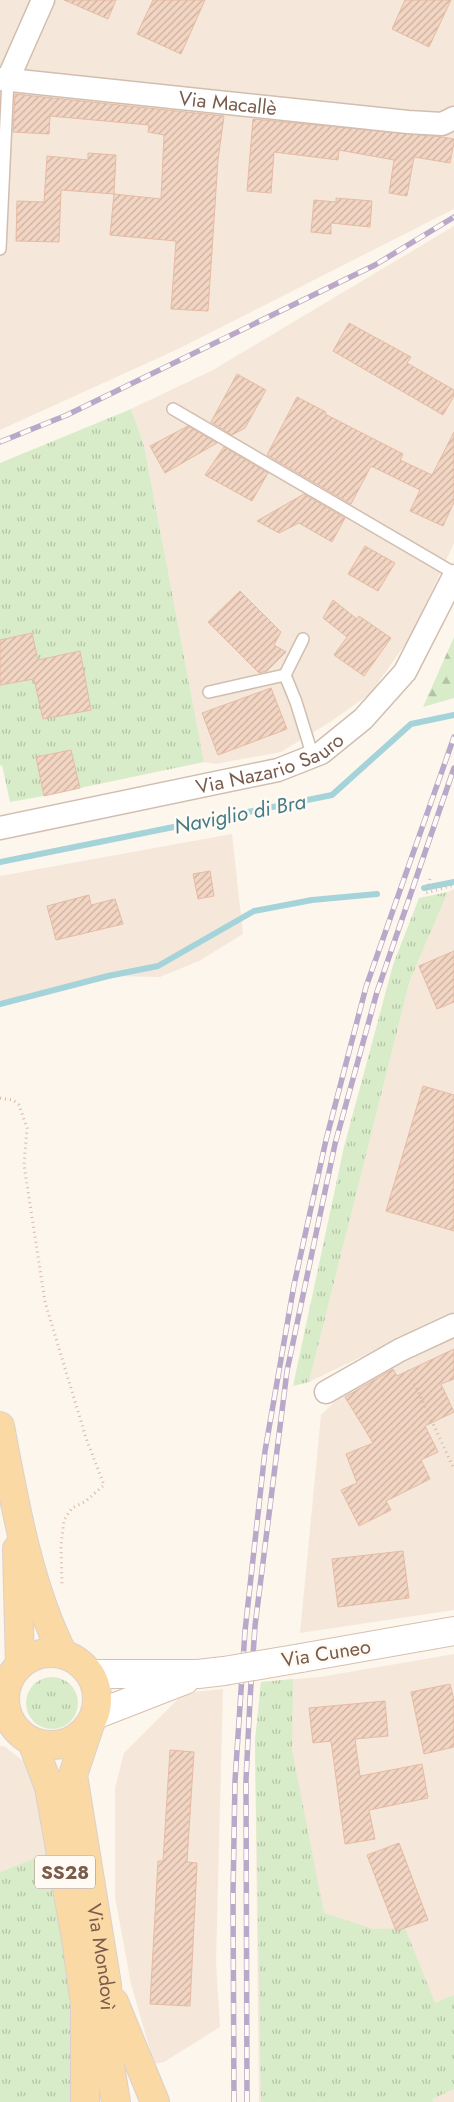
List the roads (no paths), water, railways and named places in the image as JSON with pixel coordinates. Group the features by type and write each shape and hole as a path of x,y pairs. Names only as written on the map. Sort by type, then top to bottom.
{"main road":[{"path":"0,1426 16,1507 48,1624 63,1654"},
{"path":"10,1675 33,1657 47,1653 63,1654 74,1658 91,1674 96,1687 98,1701 92,1721 78,1738 63,1744 48,1746 32,1742 6,1723 5,1693 10,1675 16,1507"},
{"name":"Via Cuneo","path":"211,1672 454,1631"},
{"path":"91,1674 211,1672"},
{"path":"92,1721 211,1672"},
{"name":"Via Mondovì","path":"92,1721 73,1775 107,1985 110,2066 116,2102"},
{"name":"Via Mondovì","path":"32,1742 49,1787 76,1938 85,2004"},
{"path":"107,1985 155,2102"},
{"path":"84,2102 85,2004"},
{"name":"SS28","path":"85,2004 110,2066"}],"street":[{"path":"4,79 42,0"},
{"name":"Via Macallè","path":"4,79 408,122 442,124 454,118"},
{"name":"Via Nazario Sauro","path":"0,828 278,770 321,753 363,720 405,672 454,575"},
{"path":"326,1392 400,1350 454,1325"}],"lane":[{"path":"0,249 4,79"},
{"path":"173,409 454,575"},
{"path":"303,639 285,675 296,702 313,757"},
{"path":"209,692 285,675"}],"waterway":[{"name":"Naviglio di Bra","path":"0,862 332,795 411,724 454,715"},
{"path":"424,888 454,882"},
{"path":"0,1004 108,976 158,966 254,911 312,900 377,894"}],"railway":[{"path":"0,442 67,415 375,265 454,217"},
{"path":"234,2102 233,1894 235,1781 245,1631 265,1451 294,1285 326,1140 366,987 454,737"},
{"path":"247,2102 246,1780 250,1699 255,1626 287,1371 335,1144 377,992 454,768"}]}
